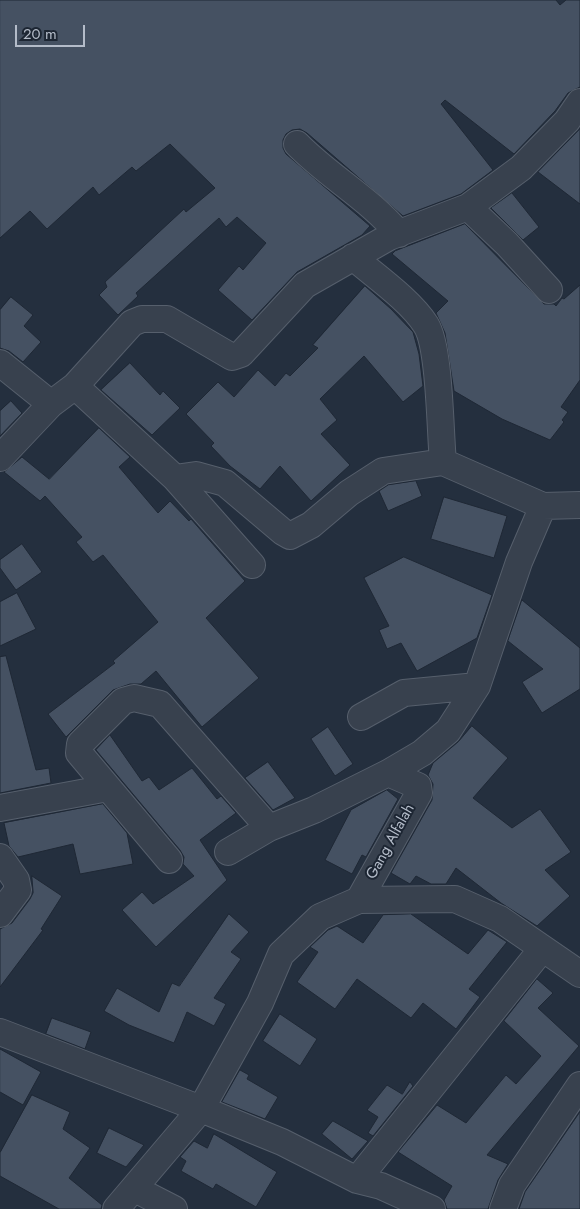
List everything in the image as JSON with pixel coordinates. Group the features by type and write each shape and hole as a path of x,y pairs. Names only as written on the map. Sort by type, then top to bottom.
{"street":[{"path":"0,458 51,404 75,386 132,323 142,319 167,319 232,357 241,354 305,284 352,257 398,234 468,207 522,168 567,121 580,102"},
{"path":"297,144 318,164 377,210 398,234"},
{"path":"468,207 507,244 548,290"},
{"path":"352,257 404,301 426,325 434,347 442,462"},
{"path":"0,363 51,404"},
{"path":"75,386 175,478 252,565"},
{"path":"175,478 196,474 225,483 290,536 311,525 349,493 383,472 442,462 543,506 580,504"},
{"path":"228,852 269,828 314,810 388,773 422,753 448,732 477,686 519,562 543,506"},
{"path":"361,717 404,693 477,686"},
{"path":"169,860 79,753 80,744 124,701 134,698 160,704 269,828"},
{"name":"Gang Alfalah","path":"359,900 419,793 418,786 388,773"},
{"path":"0,808 108,788"},
{"path":"0,858 16,880 18,890 0,914"},
{"path":"116,1209 201,1109 260,1003 281,954 320,917 359,900 455,899 500,919 580,974"},
{"path":"357,1180 542,949"},
{"path":"0,1032 282,1142 357,1180 381,1186 432,1209"},
{"path":"503,1209 512,1184 580,1085"},
{"path":"134,1189 174,1209"}],"building":[{"path":"0,0 556,0 560,5 566,0 580,0 580,87 568,93 555,111 514,154 445,100 441,104 493,170 461,194 403,216 307,133 300,129 292,130 286,134 283,140 283,148 286,154 370,226 362,235 297,272 252,320 218,290 239,266 243,270 266,243 237,217 226,227 219,218 136,293 138,296 118,315 99,295 107,287 105,282 184,209 186,212 215,188 170,144 136,171 132,167 99,195 93,187 47,229 30,211 0,238"},
{"path":"580,129 580,204 538,172"},
{"path":"512,193 539,227 523,240 491,208"},
{"path":"465,224 544,304 554,304 556,306 562,298 564,299 580,285 580,380 561,407 568,412 562,420 564,422 550,440 502,419 454,391 445,333 436,313 448,301 392,254 395,251"},
{"path":"365,286 413,332 419,354 423,386 403,402 364,356 320,399 337,420 321,434 350,465 311,501 280,466 260,489 230,466 211,446 214,443 186,414 218,382 234,397 258,370 275,386 286,373 290,376 318,348 313,345"},
{"path":"11,297 33,315 24,326 41,342 23,362 9,351 0,348 0,310"},
{"path":"130,363 160,395 163,391 180,408 152,435 101,390"},
{"path":"11,401 22,413 0,436 0,411"},
{"path":"99,428 130,457 119,467 158,513 170,501 189,521 191,519 245,581 206,618 259,678 202,727 156,671 141,684 130,684 113,690 66,737 48,714 115,663 113,661 158,622 103,555 93,562 76,542 82,537 45,496 40,501 4,472 22,457 49,479"},
{"path":"416,481 422,496 388,511 379,491 388,485"},
{"path":"444,497 507,516 494,558 431,539"},
{"path":"22,544 42,572 16,590 0,568 0,560"},
{"path":"404,557 492,595 477,638 417,671 401,643 387,649 379,630 389,626 364,578"},
{"path":"17,593 36,629 0,646 0,602"},
{"path":"522,600 580,648 580,689 542,713 522,682 543,669 508,641"},
{"path":"6,656 36,770 49,768 51,783 0,793 0,657"},
{"path":"472,726 508,758 473,798 512,828 540,809 571,852 545,870 570,896 537,926 501,903 456,868 446,884 431,884 416,876 410,884 391,873 432,800 433,784 428,775 433,763 458,742"},
{"path":"328,727 353,764 335,776 311,739"},
{"path":"110,735 142,781 149,777 159,790 192,768 217,799 221,796 236,813 200,840 227,880 156,947 122,910 142,892 153,904 194,876 183,864 184,857 180,850 96,750"},
{"path":"268,762 295,798 273,810 245,778"},
{"path":"387,790 398,799 366,857 362,855 352,874 325,860 351,810"},
{"path":"103,804 127,833 133,864 80,874 73,844 18,857 9,846 4,823"},
{"path":"32,876 62,896 41,929 43,930 0,987 0,929 12,923 30,899 33,893"},
{"path":"229,914 249,932 231,952 241,959 214,998 226,1004 214,1026 187,1012 174,1043 129,1025 104,1011 117,988 159,1012 172,983 179,986"},
{"path":"411,914 468,954 488,930 507,942 469,989 480,997 456,1029 423,1003 411,1018 357,979 335,1009 297,982 318,952 310,947 328,930 337,926 363,943 383,915"},
{"path":"537,979 553,993 538,1008 579,1046 487,1155 508,1164 498,1180 488,1209 447,1209 444,1200 452,1186 398,1152 437,1105 466,1123 506,1075 516,1084 541,1056 504,1021"},
{"path":"280,1014 317,1039 300,1066 263,1041"},
{"path":"52,1018 91,1032 85,1049 46,1034"},
{"path":"0,1049 41,1072 23,1105 0,1092"},
{"path":"240,1070 249,1075 247,1079 278,1097 265,1119 222,1102"},
{"path":"410,1082 413,1086 373,1136 368,1133 378,1117 367,1110 387,1085 402,1094"},
{"path":"32,1095 70,1112 63,1129 90,1148 69,1178 102,1205 101,1209 59,1209 0,1176 0,1153"},
{"path":"580,1112 580,1209 519,1209 525,1192"},
{"path":"333,1121 368,1141 352,1159 322,1134"},
{"path":"109,1128 144,1145 126,1167 97,1153"},
{"path":"214,1134 277,1172 256,1207 216,1184 213,1189 181,1171 186,1161 180,1157 194,1141 207,1148"}]}
